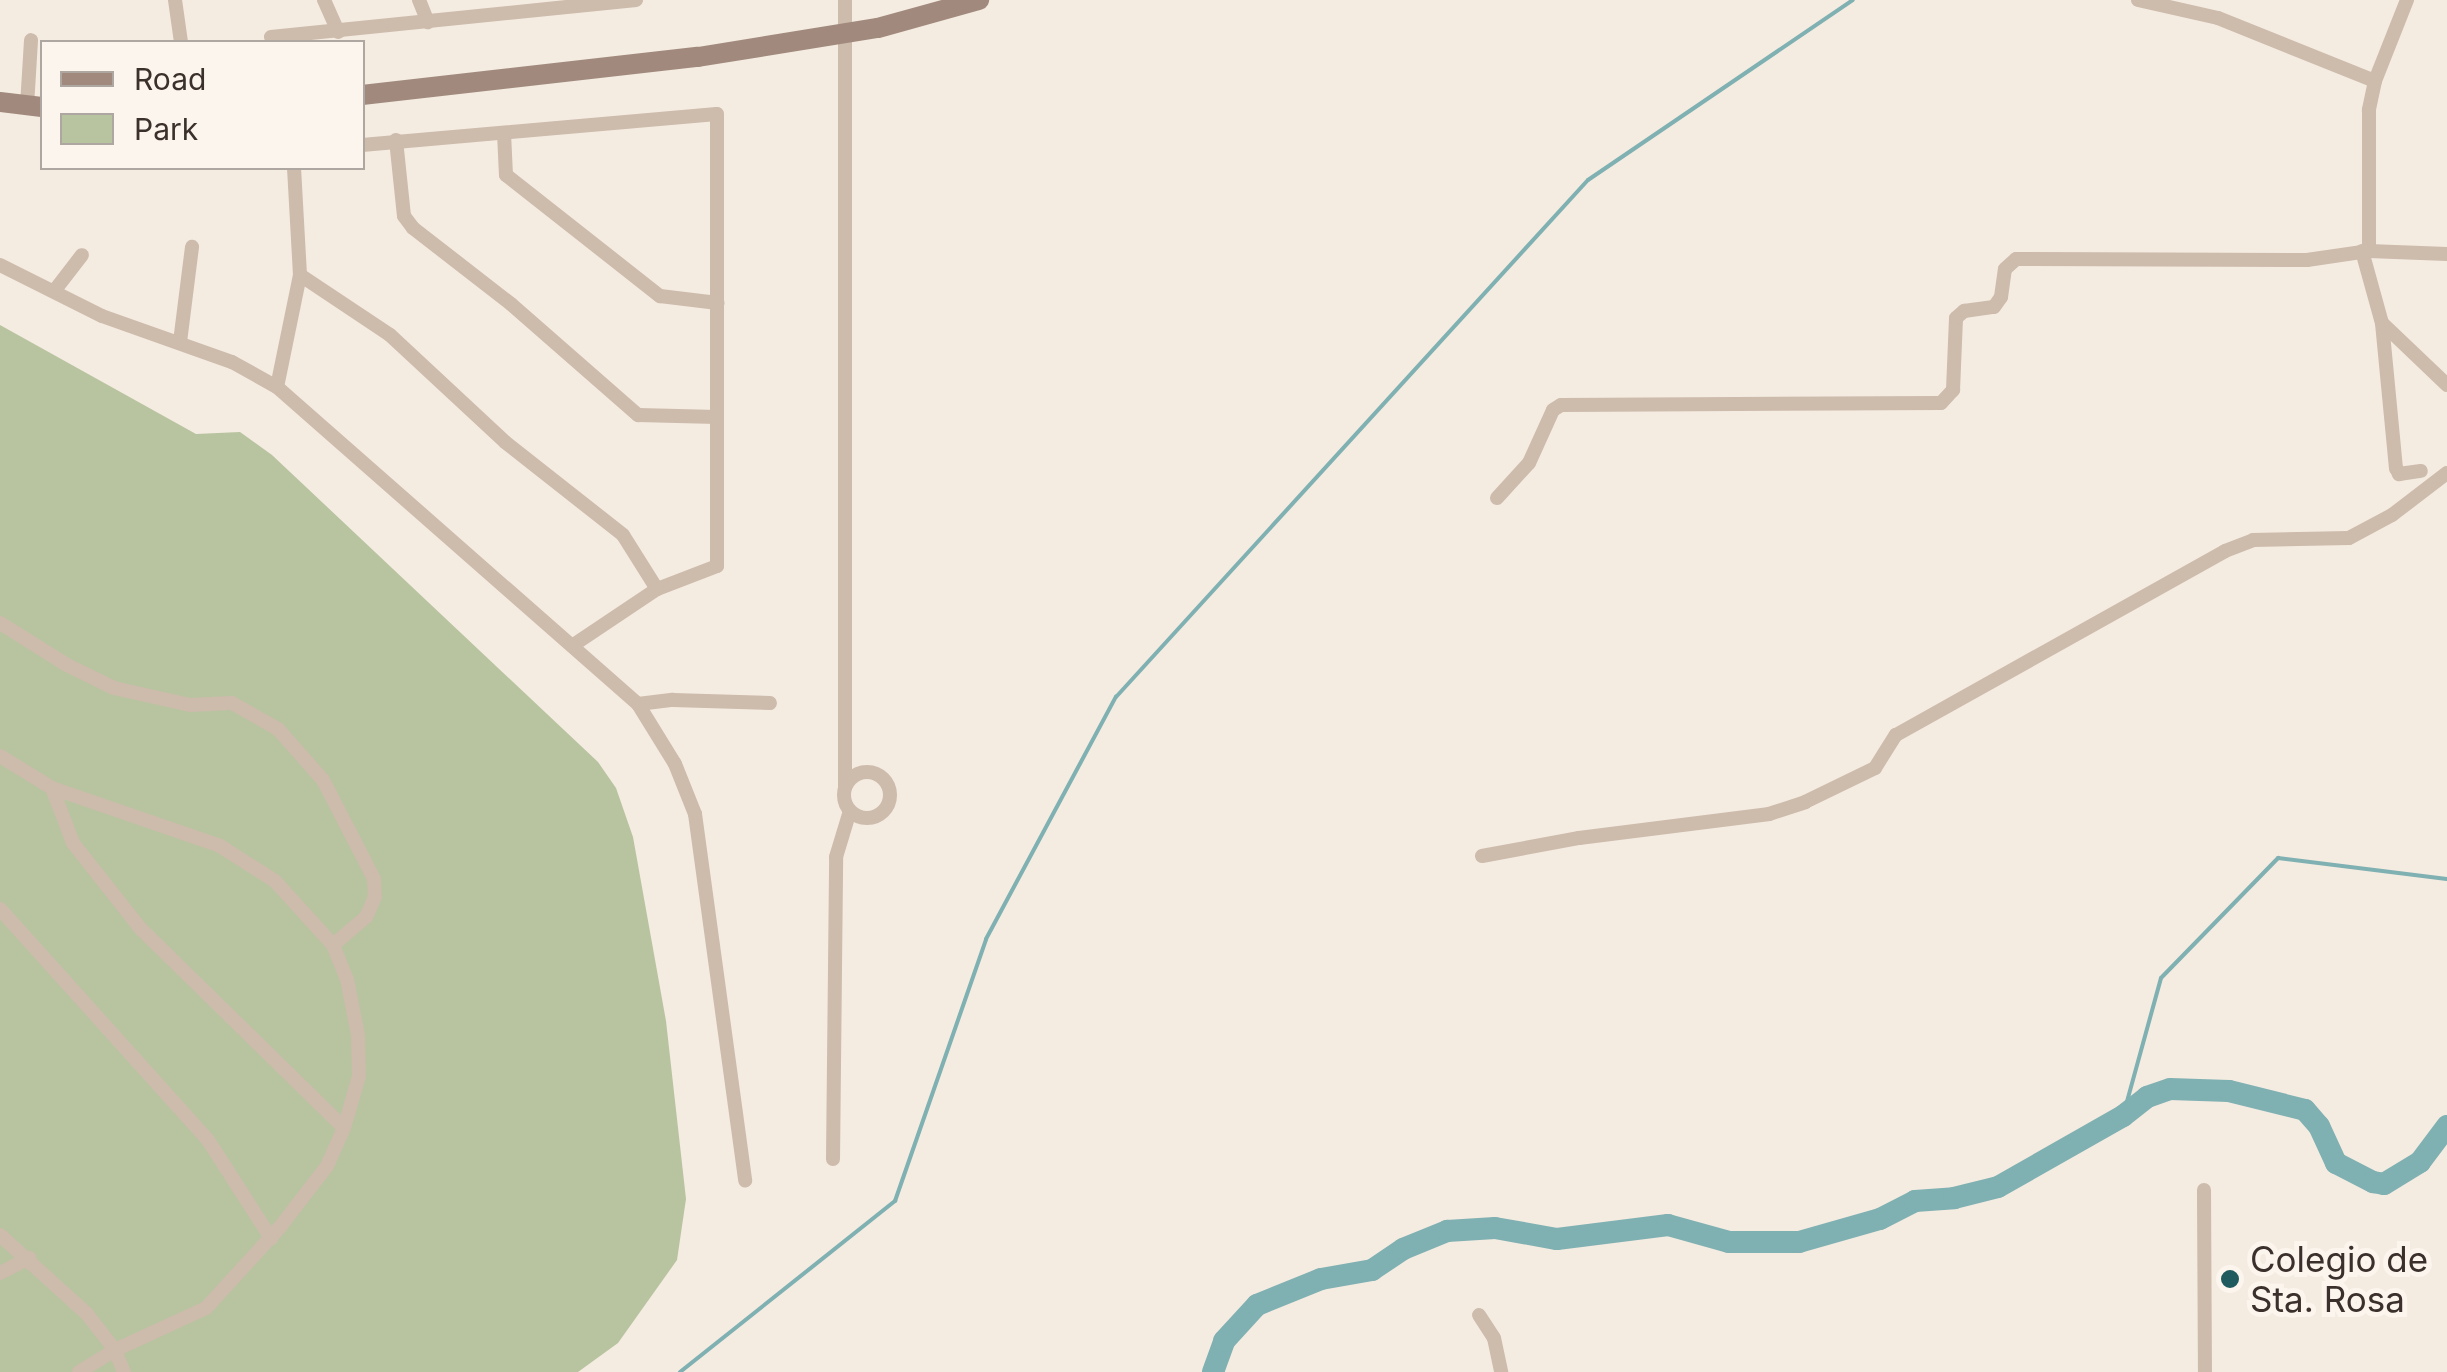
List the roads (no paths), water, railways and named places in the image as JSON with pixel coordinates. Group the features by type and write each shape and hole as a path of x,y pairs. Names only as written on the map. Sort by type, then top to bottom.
{"street":[{"path":"176,0 181,40"},
{"path":"324,0 338,32"},
{"path":"419,0 428,22"},
{"path":"271,37 303,39 636,0"},
{"path":"845,0 844,800 850,811 861,818 880,815 888,805 890,792 884,780 873,773 860,773 846,786"},
{"path":"365,95 679,59 923,19 979,0"},
{"path":"2138,0 2218,18 2375,82"},
{"path":"2407,0 2375,82 2366,135 2365,251 2382,323 2396,468 2400,474 2422,471"},
{"path":"0,102 35,106 31,40"},
{"path":"365,145 717,114 718,566 657,590 572,646"},
{"path":"504,133 503,178 660,296 718,303"},
{"path":"396,140 404,216 412,228 511,304 638,414 717,417"},
{"path":"277,387 300,275 294,170"},
{"path":"180,342 192,247"},
{"path":"1497,498 1529,463 1553,410 1561,406 1941,403 1953,390 1956,318 1960,312 1994,307 2002,293 2006,266 2016,259 2307,260 2365,251 2447,254"},
{"path":"55,290 82,255"},
{"path":"0,265 102,316 180,342 277,387 638,704 675,764 695,814 744,1181"},
{"path":"300,275 390,335 505,442 624,535 657,590"},
{"path":"2382,323 2447,385"},
{"path":"1482,856 1579,838 1769,814 1804,802 1874,768 1896,735 2225,551 2253,540 2349,538 2392,515 2447,472"},
{"path":"0,623 67,666 114,688 190,705 232,703 278,729 322,780 374,879 375,897 366,917 332,945"},
{"path":"638,704 674,700 770,703"},
{"path":"0,756 52,788 220,846 275,881 332,945 347,979 358,1035 359,1076 344,1128 327,1166 271,1238 206,1308 115,1350 80,1372"},
{"path":"52,788 73,843 140,928 344,1128"},
{"path":"833,1159 836,857 850,811"},
{"path":"0,910 208,1140 271,1238"},
{"path":"2204,1190 2205,1372"},
{"path":"0,1235 88,1314 115,1350 124,1372"},
{"path":"0,1273 29,1258"},
{"path":"1480,1315 1494,1338 1501,1372"}],"waterway":[{"path":"680,1372 895,1201 986,939 1116,697 1588,180 1853,0"},
{"path":"2123,1116 2161,978 2278,858 2447,879"},
{"path":"1213,1372 1224,1341 1257,1305 1321,1279 1372,1270 1403,1249 1447,1231 1495,1228 1557,1239 1668,1225 1729,1242 1799,1242 1880,1219 1915,1201 1954,1198 1998,1187 2123,1116 2147,1097 2170,1089 2229,1091 2305,1110 2319,1126 2336,1163 2384,1184 2420,1162 2447,1126"}],"place":[{"name":"Colegio de Sta. Rosa","path":"2230,1279"}]}
